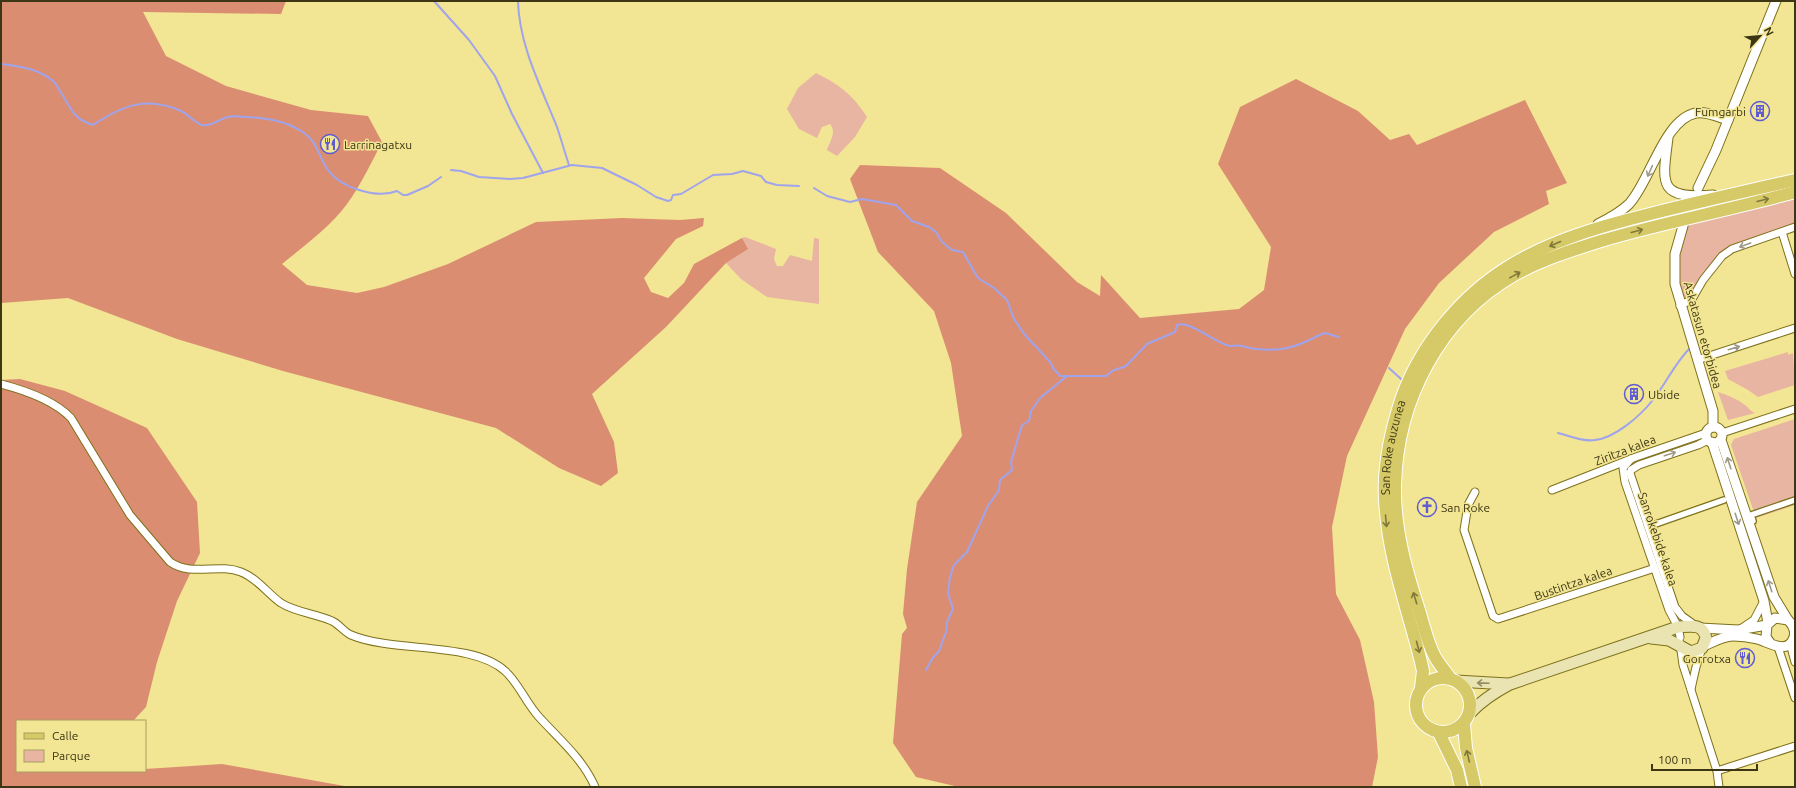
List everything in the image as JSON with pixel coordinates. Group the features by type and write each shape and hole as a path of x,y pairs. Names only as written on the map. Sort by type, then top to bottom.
{"main road":[{"name":"San Roke auzunea","path":"1408,394 1413,370 1431,340 1457,309 1486,283 1508,267 1530,255 1579,234 1619,222 1795,180"},
{"path":"1470,713 1471,703 1469,694 1464,686 1453,680 1435,657 1426,635 1399,542 1394,503 1395,463 1400,418 1408,394 1438,344 1464,315 1491,290 1513,275 1542,262 1614,237 1795,192"},
{"name":"San Roke auzunea","path":"1400,418 1390,436 1386,464 1384,497 1388,534 1397,580 1420,658 1422,688"},
{"path":"1510,684 1434,680 1422,688 1417,697 1416,706 1418,716 1426,727 1439,733 1448,733 1457,730 1464,724 1470,713 1478,704 1510,684 1656,636 1686,635 1706,638 1703,647 1691,652 1686,635"},
{"path":"1656,636 1663,638 1686,635"},
{"path":"1464,724 1466,748 1475,787"},
{"path":"1439,733 1457,770 1461,787"}],"street":[{"path":"1698,188 1728,120 1776,1"},
{"path":"1579,234 1611,217 1628,205 1643,185 1658,151 1681,122 1695,113 1705,113 1728,120"},
{"path":"1668,138 1664,171 1665,180 1671,189 1678,194 1690,196 1740,193"},
{"name":"Askatasun etorbidea","path":"1683,226 1675,254 1675,284 1680,306 1713,411 1713,436 1764,601 1768,624"},
{"path":"1680,306 1692,299 1703,280 1722,256 1732,249 1795,227"},
{"path":"1782,232 1795,274"},
{"path":"1697,360 1795,328"},
{"path":"1,384 44,399 64,411 71,418 130,516 170,562 178,568 197,570 227,569 239,571 250,576 280,602 297,612 312,614 334,622 349,634 356,637 379,643 452,652 488,660 506,671 533,711 582,763 595,787"},
{"path":"1713,436 1795,409"},
{"name":"Askatasun etorbidea","path":"1713,436 1722,443 1774,597 1791,622"},
{"name":"Ziritza kalea","path":"1552,490 1631,459 1713,436"},
{"name":"Ziritza kalea","path":"1634,467 1713,436"},
{"name":"Sanrokebide kalea","path":"1631,459 1624,468 1623,474 1669,610 1686,635"},
{"name":"Sanrokebide kalea","path":"1634,467 1630,473 1631,480 1675,607 1682,616 1686,635"},
{"name":"Bustintza kalea","path":"1475,492 1468,505 1464,530 1493,616 1498,620 1655,568"},
{"path":"1650,526 1724,500"},
{"path":"1752,521 1751,515 1795,500"},
{"path":"1738,630 1754,620 1764,601"},
{"path":"1656,636 1668,624 1669,610"},
{"path":"1719,787 1717,772 1683,665 1686,635 1738,630 1768,624 1780,618 1791,622 1794,629 1793,641 1795,662"},
{"path":"1768,624 1766,638 1775,646 1795,698"},
{"path":"1691,689 1703,647 1731,636 1755,639 1775,646 1793,641"},
{"path":"1717,772 1795,746"}],"green space":[{"path":"816,73 839,86 851,96 867,117 855,137 837,156 827,150 833,133 830,124 822,127 817,138 799,129 787,109 798,88"},
{"path":"1795,199 1795,227 1732,249 1696,292 1688,298 1678,295 1675,284 1683,226"},
{"path":"745,237 776,249 774,259 777,266 783,266 790,255 812,261 814,238 819,239 819,304 767,297 741,279 726,263 747,249 742,238"},
{"path":"1788,352 1788,355 1793,353 1795,385 1758,397 1728,379 1725,371"},
{"path":"1718,392 1739,401 1755,413 1728,420"},
{"path":"1795,419 1795,505 1756,518 1731,445 1734,439"}],"shaded area":[{"path":"1,1 286,1 281,14 143,12 166,56 226,86 311,110 368,116 382,142 361,182 347,204 333,221 282,264 307,285 357,293 384,287 448,264 536,222 622,218 680,220 704,218 703,226 676,239 644,278 651,292 668,298 684,283 694,264 742,238 748,249 726,263 666,327 592,394 614,442 618,473 601,486 559,468 496,428 283,371 177,339 68,298 1,303"},
{"path":"1296,79 1358,111 1390,140 1409,134 1417,145 1525,100 1567,183 1546,191 1549,204 1494,232 1439,283 1405,329 1347,456 1332,527 1336,594 1360,640 1374,702 1378,757 1372,787 959,787 916,777 893,743 902,634 907,628 903,614 907,569 917,502 962,436 951,363 934,311 878,252 850,179 860,165 940,168 1006,213 1077,282 1100,296 1101,275 1140,318 1239,309 1264,290 1271,247 1218,164 1240,107"},
{"path":"20,379 65,391 147,428 197,502 200,553 177,601 157,662 146,707 134,720 16,720 16,772 146,772 146,769 222,764 350,787 1,787 1,380"}],"waterway":[{"path":"434,1 469,40 495,76 512,114 543,173"},
{"path":"518,1 522,34 532,66 557,127 569,165"},
{"path":"1,64 28,69 48,77 55,83 73,112 81,120 93,125 125,108 146,104 169,106 181,111 202,125 209,125 232,116 267,119 288,124 307,135 311,139 328,170 341,182 350,187 370,193 380,194 397,191 403,195 407,195 428,186 441,177"},
{"path":"451,170 461,171 479,177 510,179 523,178 572,165 602,168 637,185 656,197 668,201 671,200 673,195 681,194 713,175 732,174 743,171 761,176 766,182 777,185 799,186"},
{"path":"814,188 827,196 850,202 862,199 896,205 912,221 929,227 936,232 942,242 952,250 963,252 978,278 994,288 1007,300 1014,319 1025,335 1051,363 1053,368 1060,376 1106,376 1112,371 1126,366 1147,344 1175,332 1177,325 1182,324 1196,329 1217,341 1230,346 1240,346 1263,350 1275,350 1293,346 1325,333 1339,337"},
{"path":"1558,433 1581,439 1595,440 1619,431 1647,407 1684,354 1690,348"},
{"path":"1389,368 1401,379"},
{"path":"926,670 932,659 939,651 946,632 947,622 953,609 948,594 950,577 954,565 967,552 988,506 999,490 1000,480 1012,470 1011,462 1022,425 1029,421 1031,411 1040,398 1067,376"}],"place":[{"name":"Fumgarbi","path":"1760,111"},
{"name":"Larrinagatxu","path":"330,144"},
{"name":"Ubide","path":"1634,394"},
{"name":"San Roke","path":"1427,507"},
{"name":"Gorrotxa","path":"1745,658"}]}
